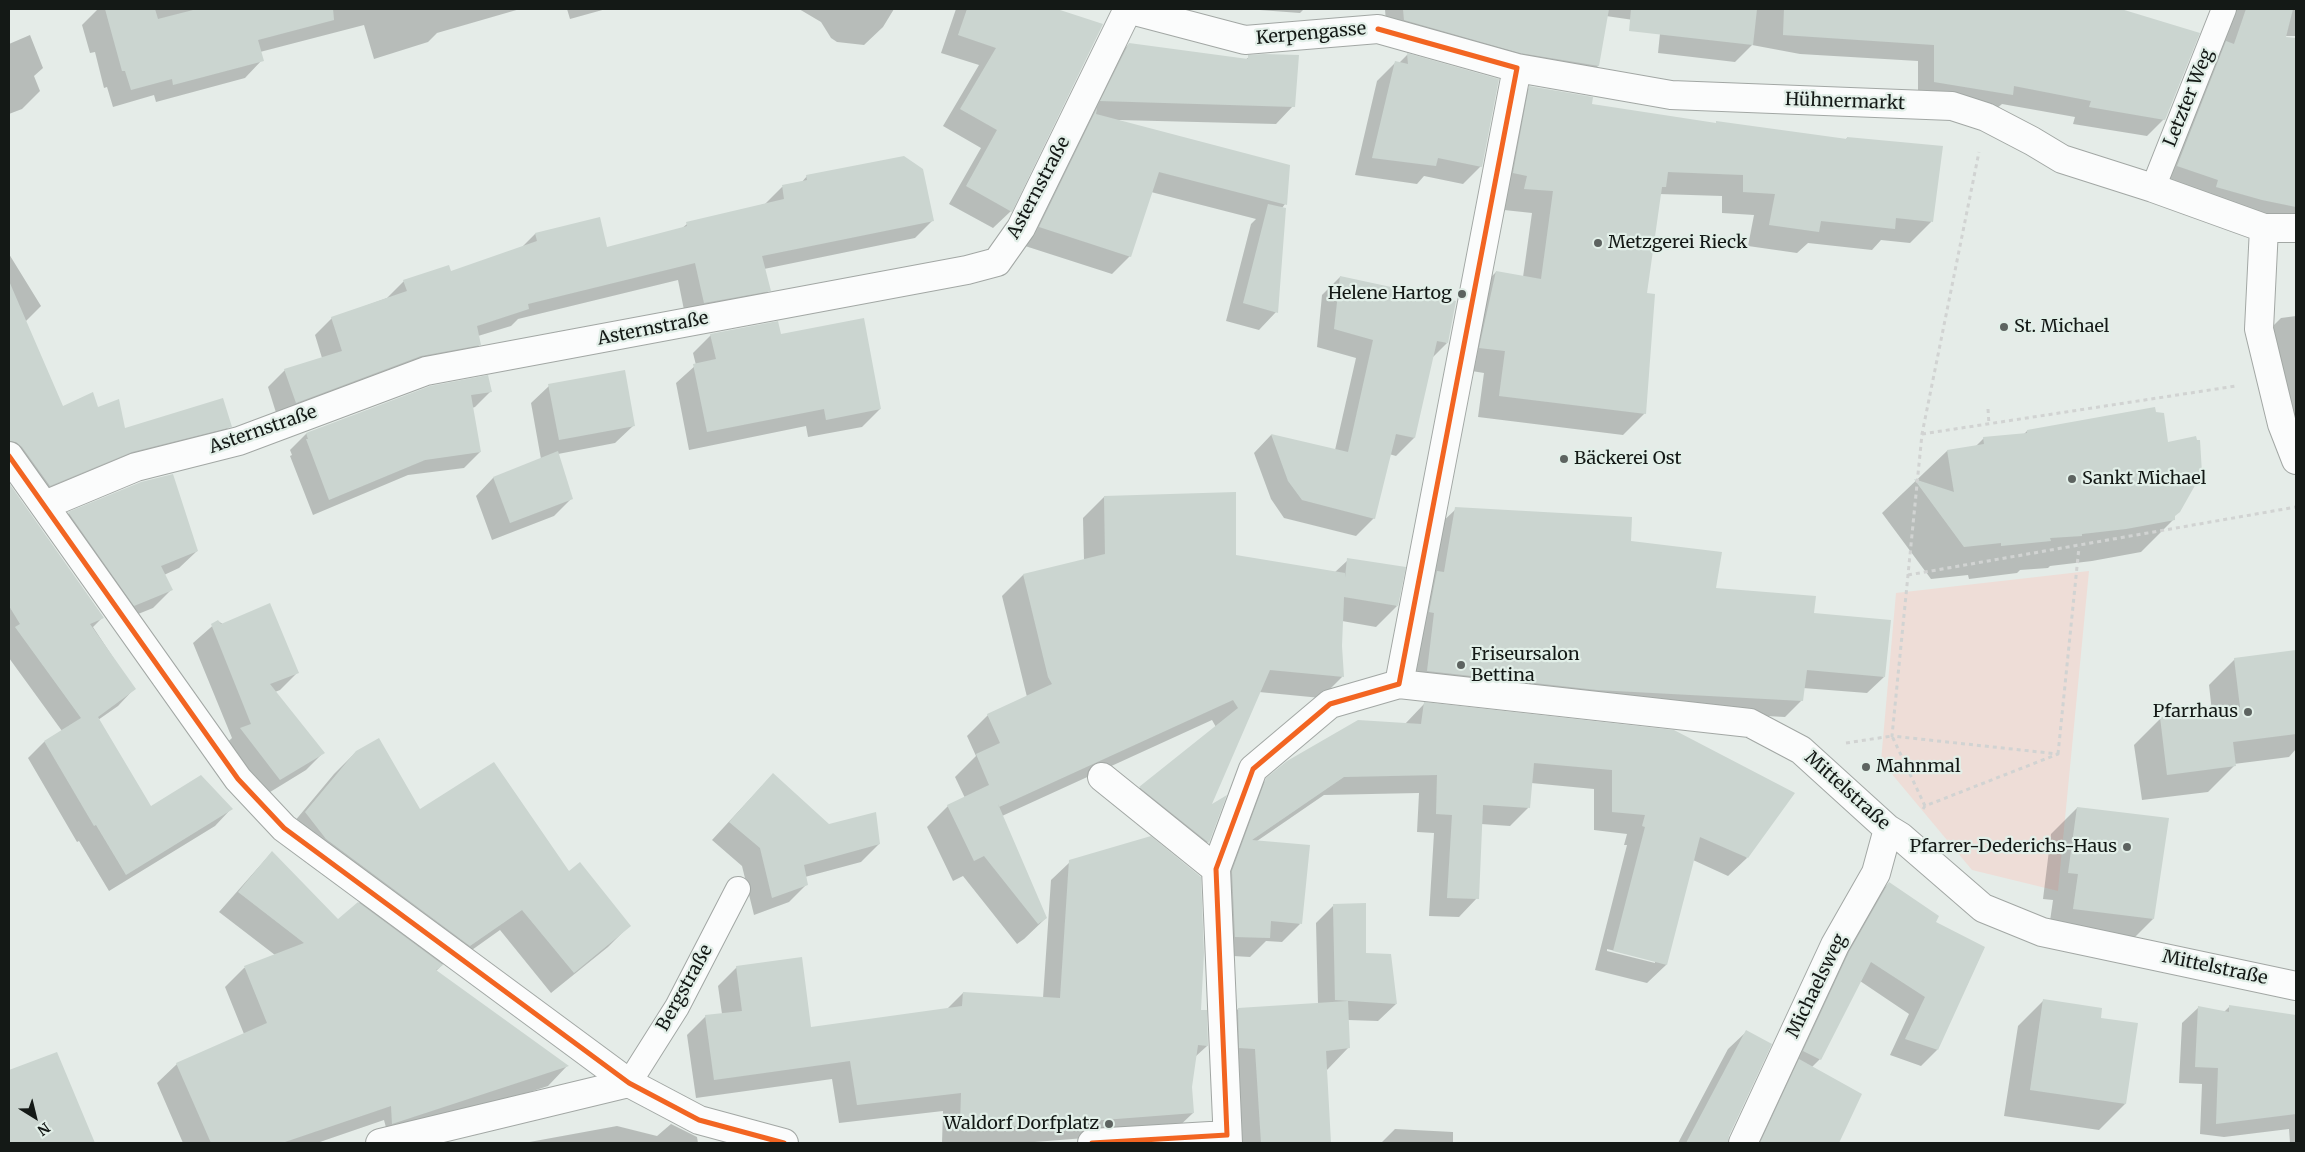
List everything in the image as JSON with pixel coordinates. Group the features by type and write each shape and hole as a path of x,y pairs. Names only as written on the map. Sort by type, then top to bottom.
{"street":[{"name":"Kerpengasse","path":"1128,9 1245,40 1379,19"},
{"name":"Asternstraße","path":"45,505 136,467 239,441 426,371 957,272 997,262 1021,228 1128,9"},
{"name":"Hühnermarkt","path":"1379,19 1517,68 1671,95 1952,106 1986,117 2032,140 2062,159 2153,188 2264,228 2296,228"},
{"path":"1092,1143 1228,1139 1216,869 1253,770 1330,704 1399,684 1517,68"},
{"path":"2264,228 2259,329 2282,424 2296,460"},
{"path":"9,456 238,779 284,828 629,1084 699,1120 784,1143"},
{"name":"Mittelstraße","path":"1399,684 1750,723 1801,750 1888,829 1901,837 1983,908 2042,932 2296,986"},
{"path":"1102,777 1216,869"},
{"name":"Michaelsweg","path":"1743,1143 1835,944 1876,874 1888,829"},
{"path":"397,1142 629,1084"}],"lane":[{"name":"Letzter Weg","path":"2153,188 2224,9"},
{"name":"Bergstraße","path":"629,1084 677,1007 738,889"}],"path":[{"path":"1986,117 1922,434 1892,736 1925,806 2058,754"},
{"path":"1922,434 2271,380"},
{"path":"1988,409 1989,425"},
{"path":"1908,575 2079,547 2296,508"},
{"path":"2058,754 2079,547"},
{"path":"1892,736 2058,754"}],"shaded area":[{"path":"2089,571 2058,891 1972,870 1881,761 1896,593"}],"building":[{"path":"105,9 155,9 158,19 197,9 333,9 334,20 258,40 264,61 173,85 172,79 131,90 125,71 122,71"},
{"path":"967,9 1057,9 1103,24 1012,212 966,186 997,130 960,109 996,48 958,35"},
{"path":"1403,9 1609,9 1599,66 1520,53 1404,20"},
{"path":"1631,9 1757,9 1753,45 1629,31"},
{"path":"1784,9 2121,9 2200,33 2165,120 2089,107 2091,101 2014,86 2013,95 1934,82 1934,45 1783,35"},
{"path":"2246,9 2293,9 2286,37 2296,38 2296,207 2216,187 2218,180 2177,166 2226,41 2234,44"},
{"path":"1129,43 1248,59 1248,55 1299,55 1295,107 1100,101"},
{"path":"1407,53 1499,79 1482,167 1438,158 1436,166 1372,158 1395,61 1408,64"},
{"path":"1529,86 1593,97 1592,104 1716,123 1716,121 1847,139 1847,137 1943,146 1933,222 1896,218 1895,229 1821,221 1819,232 1769,225 1775,194 1743,192 1743,175 1668,172 1666,187 1662,187 1647,293 1655,294 1646,414 1499,396 1505,351 1479,348 1496,271 1541,279 1553,191 1524,189 1527,176 1513,173"},
{"path":"1097,108 1096,114 1290,165 1287,205 1159,172 1131,257 1039,227"},
{"path":"904,156 923,169 934,221 762,256 771,291 704,303 695,263 528,304 529,309 477,326 481,345 421,356 296,403 284,369 342,351 331,317 407,291 403,280 449,265 451,271 537,241 535,233 600,217 607,247 687,226 686,222 784,199 782,185 807,180 806,175"},
{"path":"1268,204 1286,208 1278,313 1243,303"},
{"path":"1340,276 1456,301 1448,343 1437,341 1415,438 1396,434 1375,519 1302,500 1288,481 1271,434 1348,452 1373,340 1334,329"},
{"path":"9,281 63,406 93,392 98,407 119,399 125,428 223,398 232,427 132,452 50,486 22,447 16,442 9,441"},
{"path":"864,318 881,409 826,420 824,409 707,432 693,364 716,359 710,334 778,321 781,334"},
{"path":"625,370 635,426 559,440 548,384"},
{"path":"488,375 492,392 471,395 481,452 425,460 329,500 306,439 308,439 306,433 430,386"},
{"name":"Sankt Michael","path":"2155,407 2156,412 2164,413 2168,442 2196,436 2197,440 2200,440 2202,473 2180,512 2175,516 2175,520 2126,529 2082,534 2082,536 2050,538 2051,541 2001,546 2001,543 1964,547 1914,479 1954,492 1947,450 1984,444 1983,437 2027,433 2027,430"},
{"path":"558,451 573,499 510,523 493,477"},
{"path":"173,474 198,551 161,566 173,590 134,606 68,512 141,482"},
{"path":"9,483 104,618 90,624 136,689 98,717 151,806 201,775 233,809 126,875 96,825 94,826 44,741 81,718 15,627 20,624 9,606"},
{"path":"1236,492 1236,555 1345,573 1345,578 1347,558 1406,567 1398,606 1344,597 1342,646 1344,677 1270,670 1212,804 1227,795 1209,843 1139,787 1238,708 1233,700 999,807 1047,918 1038,924 984,856 974,861 947,805 989,785 976,754 1000,743 987,714 1052,684 1048,677 1023,574 1105,554 1104,496"},
{"path":"1455,507 1632,517 1631,541 1722,552 1716,588 1816,596 1814,613 1891,620 1885,677 1807,670 1803,701 1597,690 1427,671 1434,613 1429,612 1437,571 1444,572"},
{"path":"270,603 299,673 270,684 325,753 280,780 240,728 251,724 211,624 218,620 221,624"},
{"name":"Pfarrhaus","path":"2296,650 2296,734 2233,742 2236,766 2167,775 2160,717 2240,707 2234,658"},
{"path":"1424,702 1674,730 1795,793 1748,858 1700,837 1667,965 1613,951 1645,827 1642,826 1645,815 1612,812 1612,770 1534,763 1530,808 1483,805 1479,899 1447,898 1452,815 1436,814 1437,775 1344,777 1252,840 1310,845 1302,924 1271,921 1270,938 1235,937 1232,871 1266,778 1287,761 1358,720 1421,724"},
{"path":"379,738 420,809 494,762 569,871 580,862 631,926 574,973 522,910 470,946 326,839 305,812 356,751"},
{"path":"773,773 829,824 876,812 880,844 804,865 808,885 772,898 760,848 729,822"},
{"name":"Pfarrer-Dederichs-Haus","path":"2077,807 2169,818 2154,919 2073,909 2078,874 2068,873"},
{"path":"1151,836 1201,877 1204,953 1201,1010 1207,1010 1208,1046 1198,1045 1192,1087 1194,1113 1025,1126 960,1127 961,1093 857,1105 850,1061 714,1080 705,1015 742,1011 736,966 802,957 811,1027 962,1006 963,992 1060,998 1069,860"},
{"path":"272,851 338,919 358,902 443,965 436,970 569,1066 392,1124 391,1106 282,1143 211,1143 176,1063 267,1023 244,966 304,943 238,892"},
{"path":"1889,882 1939,916 1936,922 1985,947 1938,1050 1905,1039 1925,997 1871,962 1821,1060 1803,1051 1849,952"},
{"path":"1366,903 1366,953 1391,954 1397,1004 1335,1000 1333,904"},
{"path":"2043,999 2102,1008 2101,1018 2138,1023 2126,1104 2030,1090"},
{"path":"1348,1001 1350,1048 1326,1051 1331,1143 1261,1143 1255,1049 1239,1048 1238,1008"},
{"path":"2229,1005 2296,1015 2296,1114 2216,1124 2218,1068 2195,1067 2198,1006 2229,1012"},
{"path":"1746,1030 1772,1044 1729,1136 1728,1143 1686,1143"},
{"path":"57,1052 95,1143 9,1143 9,1070"},
{"path":"1799,1059 1862,1094 1839,1143 1760,1143"}],"transit line":[{"path":"1378,29 1517,68"},
{"path":"1227,1135 1216,869 1253,769 1330,704 1399,684 1517,68"},
{"path":"9,456 238,779 284,828 629,1083 699,1120 784,1143"},
{"path":"1092,1143 1227,1135"}],"place":[{"name":"Metzgerei Rieck","path":"1598,243"},
{"name":"Helene Hartog","path":"1462,294"},
{"name":"St. Michael","path":"2004,327"},
{"name":"Bäckerei Ost","path":"1564,459"},
{"name":"Sankt Michael","path":"2072,479"},
{"name":"Friseursalon Bettina","path":"1461,665"},
{"name":"Pfarrhaus","path":"2248,712"},
{"name":"Mahnmal","path":"1866,767"},
{"name":"Pfarrer-Dederichs-Haus","path":"2127,847"},
{"name":"Waldorf Dorfplatz","path":"1109,1124"}]}
